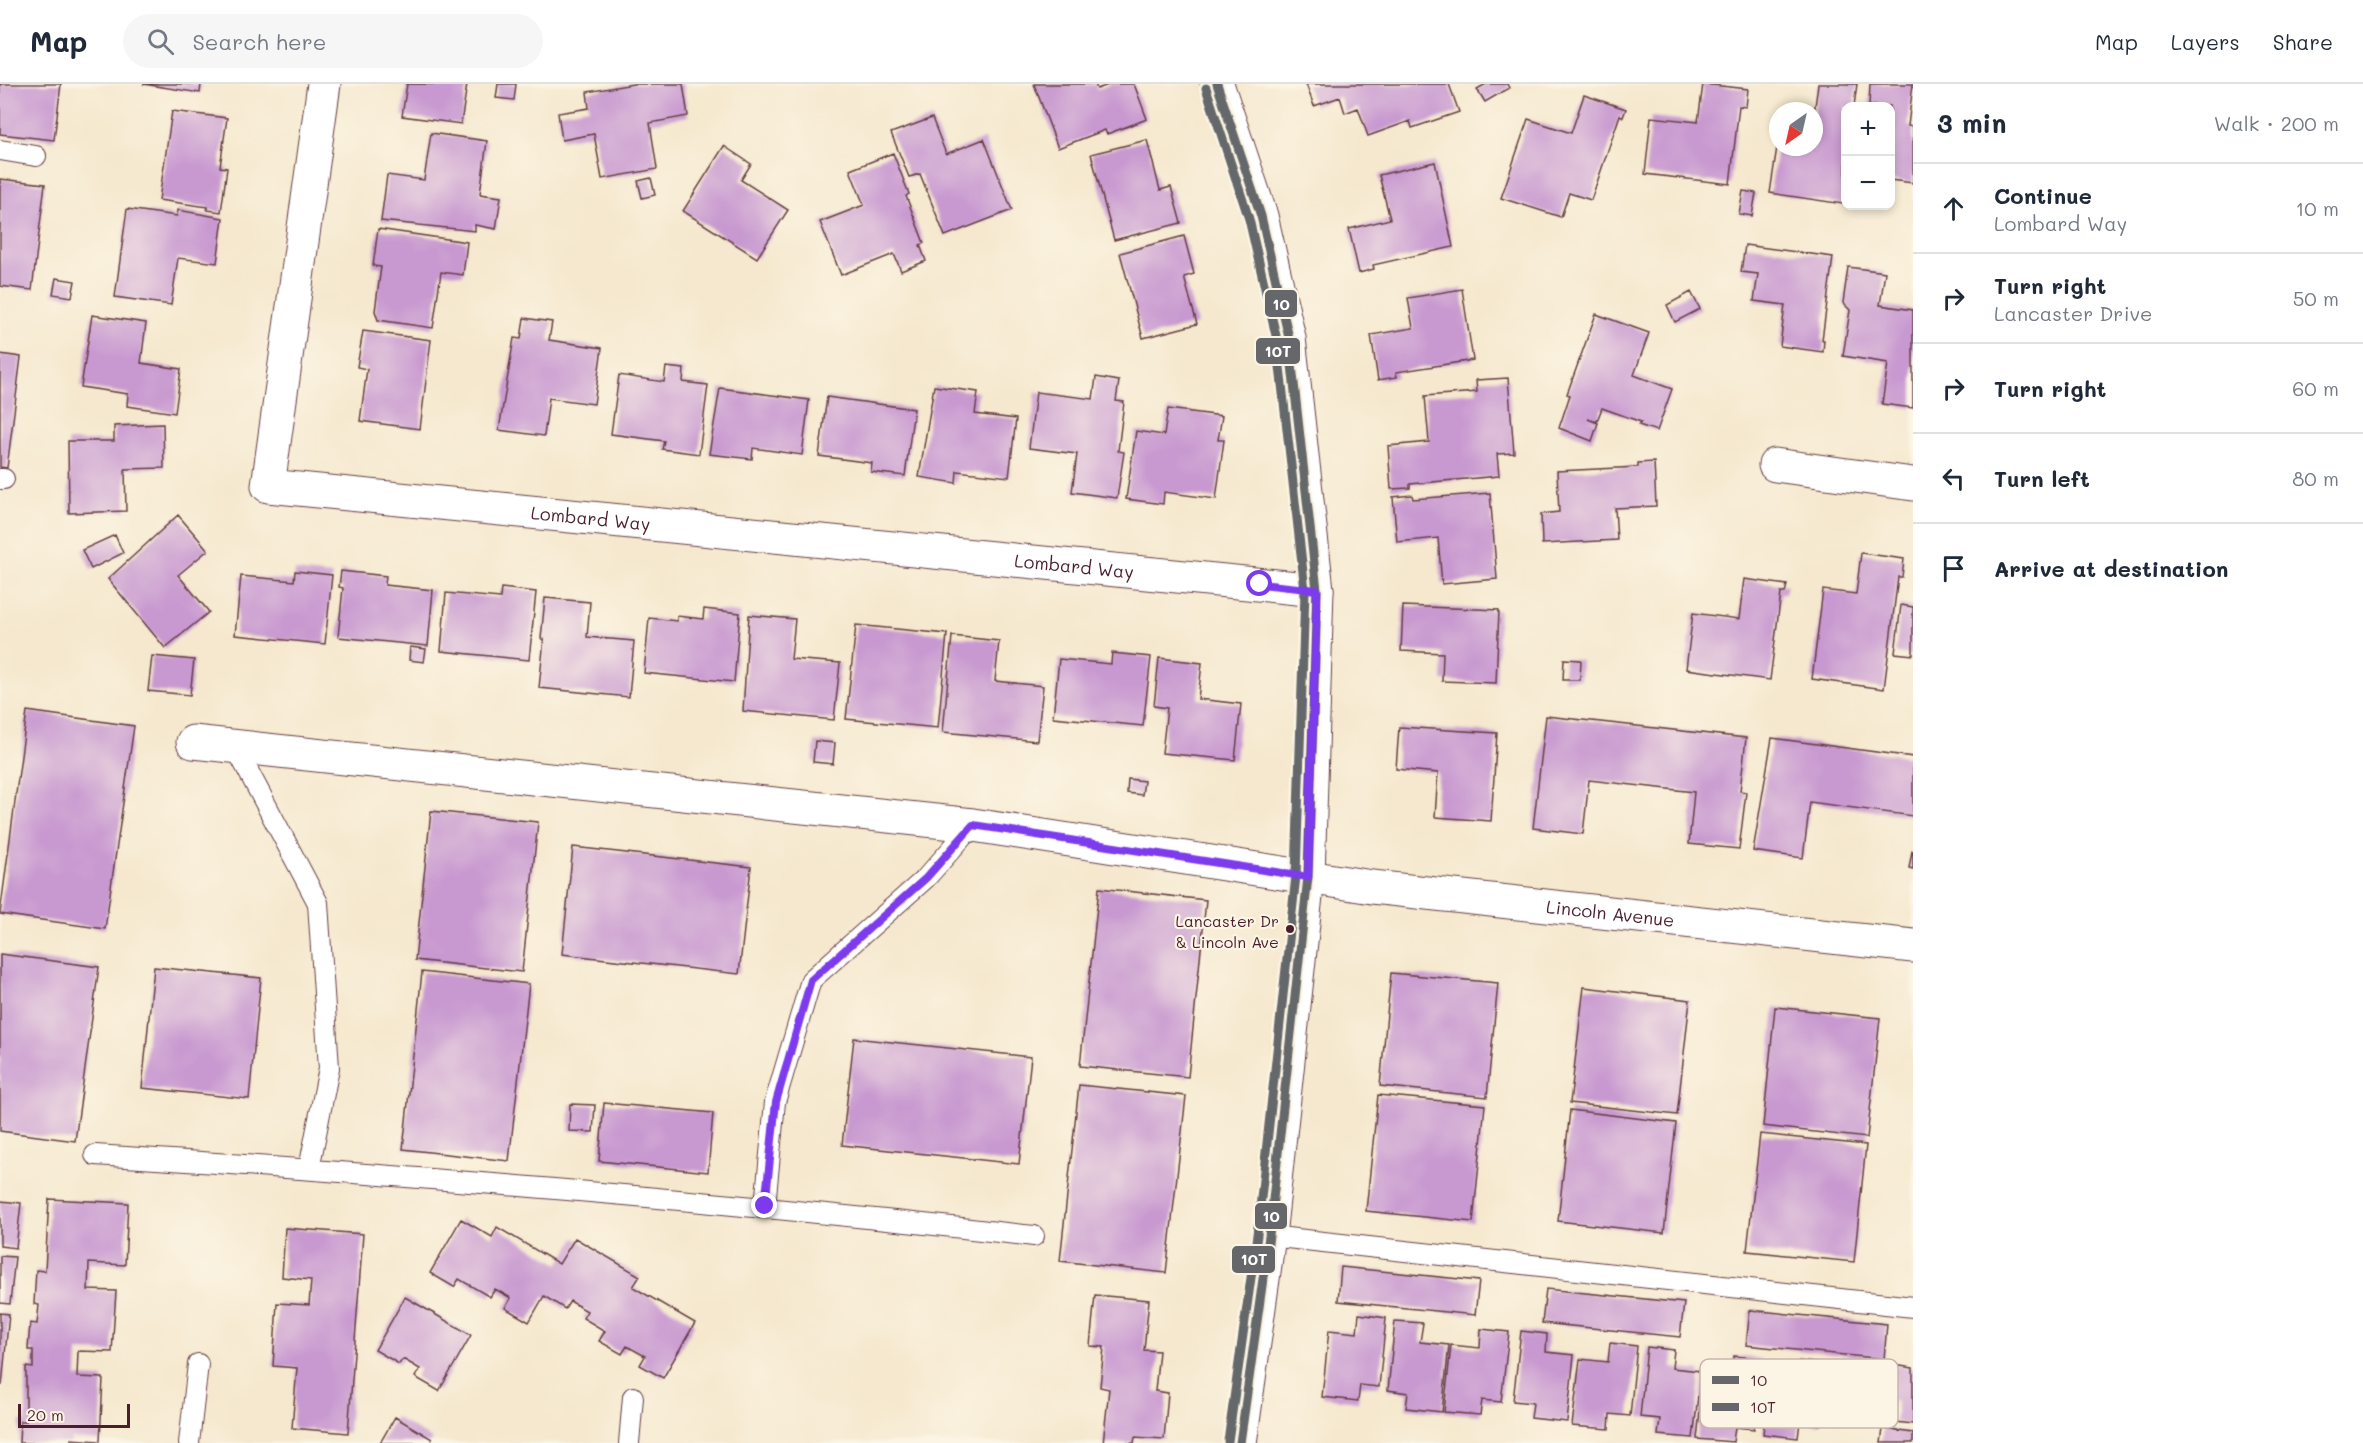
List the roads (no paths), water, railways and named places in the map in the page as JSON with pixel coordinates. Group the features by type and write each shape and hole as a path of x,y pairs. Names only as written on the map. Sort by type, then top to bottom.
{"street":[{"name":"Lombard Way","path":"324,84 268,486 1317,590"},
{"path":"1217,84 1262,216 1289,338 1317,590 1308,877 1269,1236 1240,1443"},
{"path":"1775,465 1913,484"},
{"name":"Lincoln Avenue","path":"193,742 973,825 1372,887 1913,946"}],"lane":[{"path":"0,150 36,156"},
{"path":"235,746 318,903 329,1068 309,1169"},
{"path":"765,1206 776,1102 811,980 926,878 973,825"},
{"path":"95,1155 309,1169 765,1206 1034,1236"},
{"path":"1269,1236 1913,1307"},
{"path":"189,1443 198,1364"},
{"path":"629,1443 633,1396"}],"place":[{"name":"Lancaster Dr & Lincoln Ave","path":"1290,929"}]}
